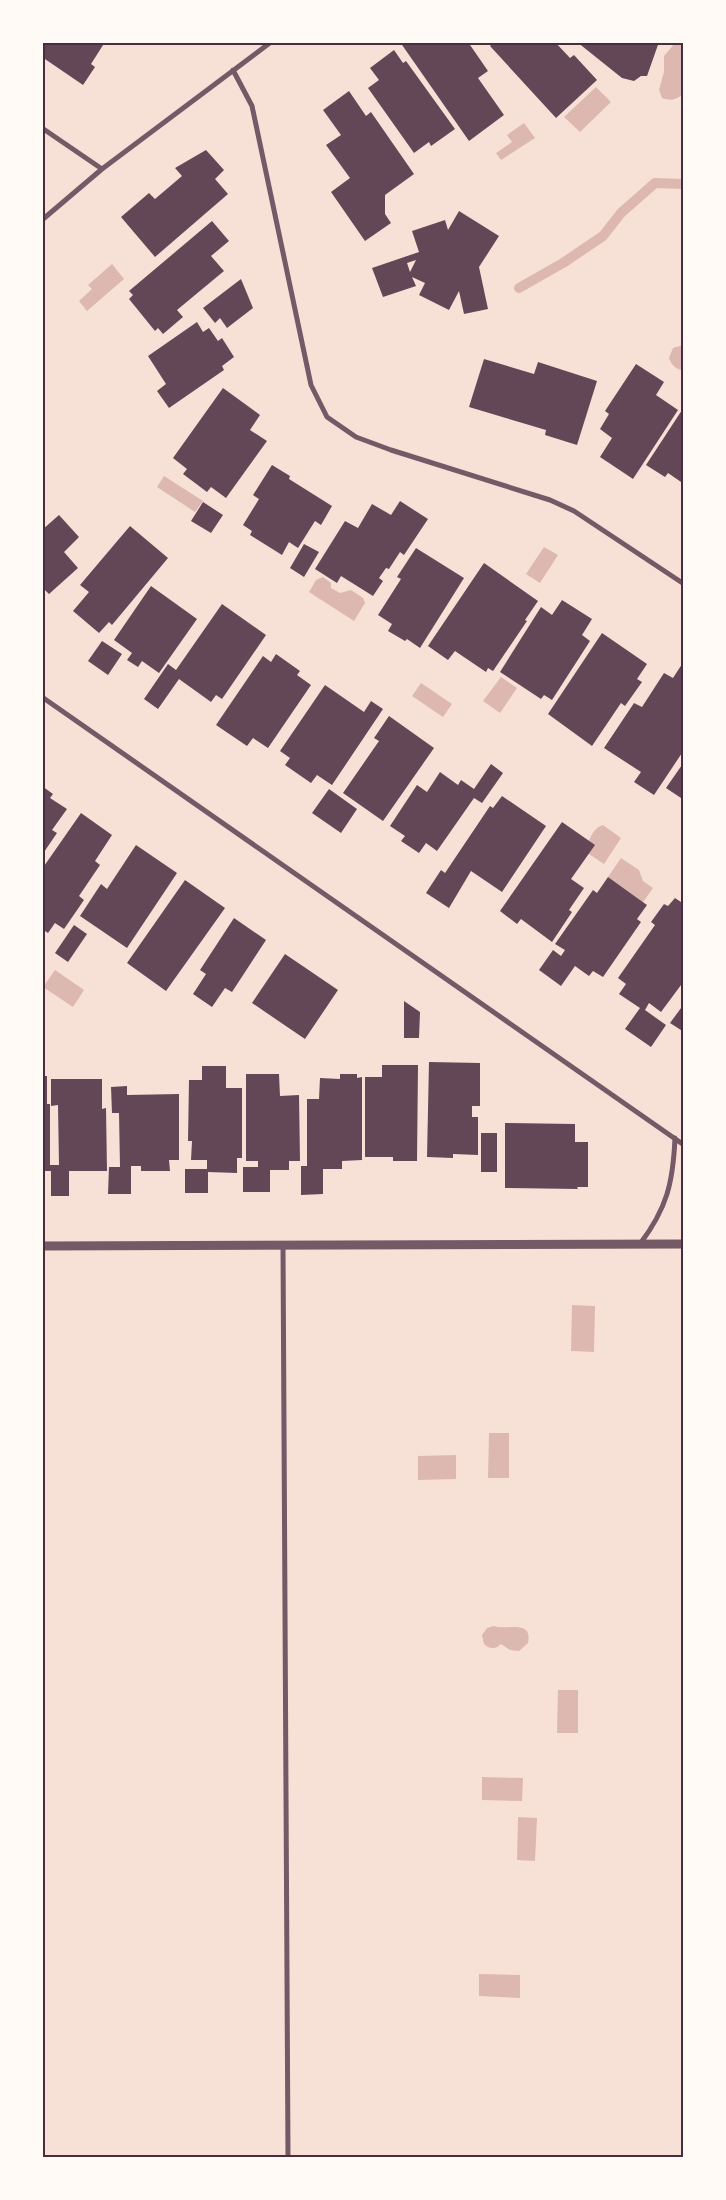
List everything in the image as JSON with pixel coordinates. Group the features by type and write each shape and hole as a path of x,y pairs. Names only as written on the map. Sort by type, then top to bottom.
{"street":[{"path":"42,220 102,169 271,42"},
{"path":"233,70 252,106 311,385 327,417 356,437 550,500 574,512 684,584"},
{"path":"42,128 102,169"},
{"path":"42,697 684,1145"},
{"path":"640,1244 655,1223 667,1199 674,1164 675,1138"},
{"path":"42,1246 684,1244"},
{"path":"284,1245 288,2158"}],"shaded area":[{"path":"675,43 683,43 683,94 676,99 662,98 659,90 664,72 664,56"},
{"path":"596,87 611,102 580,132 564,117"},
{"path":"524,123 535,138 501,160 496,153 512,142 507,135"},
{"path":"112,264 124,279 87,311 79,301 92,289 88,285"},
{"path":"683,345 683,370 674,366 669,358 673,348"},
{"path":"164,476 203,501 195,512 157,487"},
{"path":"544,547 558,555 540,583 526,574"},
{"path":"323,577 331,583 331,588 340,593 351,590 363,598 365,603 354,621 309,592 316,580"},
{"path":"501,677 517,688 500,713 483,701"},
{"path":"421,683 452,704 443,717 412,696"},
{"path":"603,825 621,838 604,864 586,852 593,832"},
{"path":"621,858 639,870 643,881 653,888 643,902 608,877"},
{"path":"55,970 84,990 73,1007 43,987"},
{"path":"572,1305 595,1306 594,1352 571,1351"},
{"path":"489,1433 509,1433 509,1478 488,1478"},
{"path":"456,1455 456,1479 418,1480 418,1456"},
{"path":"494,1626 523,1628 528,1635 528,1643 519,1651 510,1650 501,1644 494,1648 488,1647 484,1644 482,1635 487,1628"},
{"path":"558,1690 578,1690 578,1733 557,1733"},
{"path":"482,1777 523,1778 522,1801 482,1800"},
{"path":"518,1817 537,1818 535,1861 517,1860"},
{"path":"479,1974 520,1975 520,1998 479,1996"}],"building":[{"path":"42,42 105,42 91,64 95,67 83,85 42,57"},
{"path":"400,42 468,42 488,71 478,78 504,115 469,141"},
{"path":"494,42 555,42 570,58 574,55 597,80 556,118 490,46"},
{"path":"577,42 659,42 647,76 641,76 634,81 622,78"},
{"path":"394,50 403,63 406,61 455,129 431,146 429,142 414,153 368,88 379,80 370,68"},
{"path":"349,91 366,116 371,112 414,174 385,195 385,214 391,223 365,241 331,192 350,178 326,145 341,135 323,110"},
{"path":"206,150 224,170 215,179 228,194 155,257 121,217 149,193 155,199 182,176 175,168"},
{"path":"459,211 499,236 479,267 488,309 464,314 459,291 449,310 419,295 425,283 412,277 416,286 383,297 372,268 419,252 412,231 445,220 448,230","holes":["416,260 410,272 407,263"]},
{"path":"212,221 229,241 211,256 224,271 177,310 183,317 163,334 158,328 155,331 129,299 133,295 129,291"},
{"path":"241,279 253,308 227,328 220,318 215,323 203,308"},
{"path":"197,322 203,332 209,328 218,341 222,338 234,357 222,366 224,370 169,408 157,391 166,384 148,356"},
{"path":"484,359 534,374 538,362 597,381 577,445 545,435 546,430 469,407"},
{"path":"636,364 664,382 656,395 678,410 633,479 600,457 612,438 600,429 609,414 605,411"},
{"path":"223,388 260,415 250,430 267,441 226,498 211,487 207,492 183,474 187,469 173,458"},
{"path":"684,407 684,484 668,473 665,477 646,465"},
{"path":"272,465 290,476 289,479 332,506 321,525 315,521 298,548 289,542 282,555 250,535 252,531 243,525 259,499 253,495"},
{"path":"400,501 428,519 404,555 400,552 389,569 386,568 379,578 383,581 373,596 341,576 337,583 315,569 345,521 358,528 372,504 391,515"},
{"path":"203,502 223,515 211,533 191,521"},
{"path":"59,515 79,537 64,552 78,568 49,594 42,587 42,530"},
{"path":"130,526 168,558 112,625 109,622 99,633 73,611 89,592 80,585"},
{"path":"304,544 319,552 304,577 290,568"},
{"path":"416,548 464,578 420,648 407,639 405,641 388,631 392,624 378,615 401,579 397,577"},
{"path":"484,563 538,601 525,620 527,621 493,671 488,668 486,672 455,651 448,660 428,646"},
{"path":"151,586 197,619 159,673 142,661 138,667 127,660 132,653 114,640"},
{"path":"562,600 592,619 582,635 590,641 552,700 544,695 541,699 500,672 541,607 552,615"},
{"path":"222,604 266,635 222,699 216,695 211,702 179,679 158,709 144,699 168,664 176,670"},
{"path":"602,633 647,664 637,679 642,682 625,706 621,703 592,746 548,714"},
{"path":"102,641 122,654 108,675 88,661"},
{"path":"276,654 300,671 297,675 311,685 268,748 253,738 247,746 216,725 263,656 271,662"},
{"path":"684,661 684,750 654,795 634,782 641,772 604,748 634,703 642,707 664,673 673,678"},
{"path":"325,685 364,712 371,701 383,709 332,785 317,775 311,783 285,765 290,758 280,751"},
{"path":"389,716 434,748 383,821 343,793 379,741 374,738"},
{"path":"684,762 684,800 666,788"},
{"path":"491,764 503,773 482,803 474,798 437,851 426,843 419,853 401,841 405,836 390,826 417,785 427,792 440,772 458,785 461,780 474,789"},
{"path":"42,786 53,794 50,798 67,809 52,830 57,833 42,855"},
{"path":"329,789 357,809 341,833 312,813"},
{"path":"502,796 546,826 502,892 471,871 449,908 426,893 441,870 445,873 490,806 493,808"},
{"path":"81,813 112,835 95,861 100,865 79,896 84,900 64,929 55,923 48,933 42,929 42,869"},
{"path":"562,822 595,845 571,879 584,888 569,910 572,912 552,942 521,919 517,924 500,911"},
{"path":"136,845 177,873 127,948 80,916 101,884 107,889"},
{"path":"608,877 647,905 637,919 641,922 603,977 593,971 589,976 575,966 561,986 539,970 553,950 561,956 565,950 555,944 593,890 597,893"},
{"path":"185,880 225,908 166,991 127,963"},
{"path":"675,898 684,904 684,981 661,1012 649,1003 645,1010 666,1025 651,1047 625,1029 640,1008 619,994 626,984 618,978 655,925 651,922 664,904 668,906"},
{"path":"234,918 266,940 232,992 225,988 212,1007 193,994 206,974 200,970"},
{"path":"74,925 87,934 68,962 55,953"},
{"path":"285,954 338,990 305,1039 252,1003"},
{"path":"404,1001 420,1012 419,1038 404,1038"},
{"path":"684,1004 684,1032 670,1023"},
{"path":"429,1062 480,1063 480,1106 472,1106 472,1117 478,1117 478,1155 453,1154 453,1158 427,1157"},
{"path":"382,1065 418,1065 417,1161 393,1161 393,1157 365,1157 365,1077 382,1077"},
{"path":"202,1066 226,1066 226,1088 242,1088 242,1158 237,1158 237,1173 208,1172 208,1193 185,1193 185,1169 207,1169 207,1160 191,1160 192,1141 188,1141 189,1080 202,1080"},
{"path":"246,1074 279,1074 280,1096 299,1095 300,1161 289,1161 289,1170 270,1170 270,1192 243,1192 243,1167 258,1167 258,1161 246,1161"},
{"path":"340,1074 357,1074 357,1078 362,1077 362,1160 342,1161 342,1169 323,1169 323,1194 301,1195 301,1166 307,1166 307,1099 319,1099 320,1078 340,1079"},
{"path":"42,1076 47,1076 47,1104 50,1104 50,1165 59,1165 58,1105 51,1106 51,1079 102,1079 102,1109 106,1108 107,1171 69,1171 69,1196 51,1196 51,1171 42,1171"},
{"path":"127,1086 127,1095 179,1094 179,1160 169,1160 170,1171 141,1171 141,1166 131,1166 131,1194 108,1194 109,1167 120,1167 119,1113 112,1113 111,1087"},
{"path":"505,1123 575,1124 575,1142 588,1142 588,1187 577,1187 578,1189 505,1188"},
{"path":"481,1133 497,1133 497,1172 481,1172"}],"waterway":[{"path":"519,288 563,263 603,236 621,213 655,183 684,184"}]}
